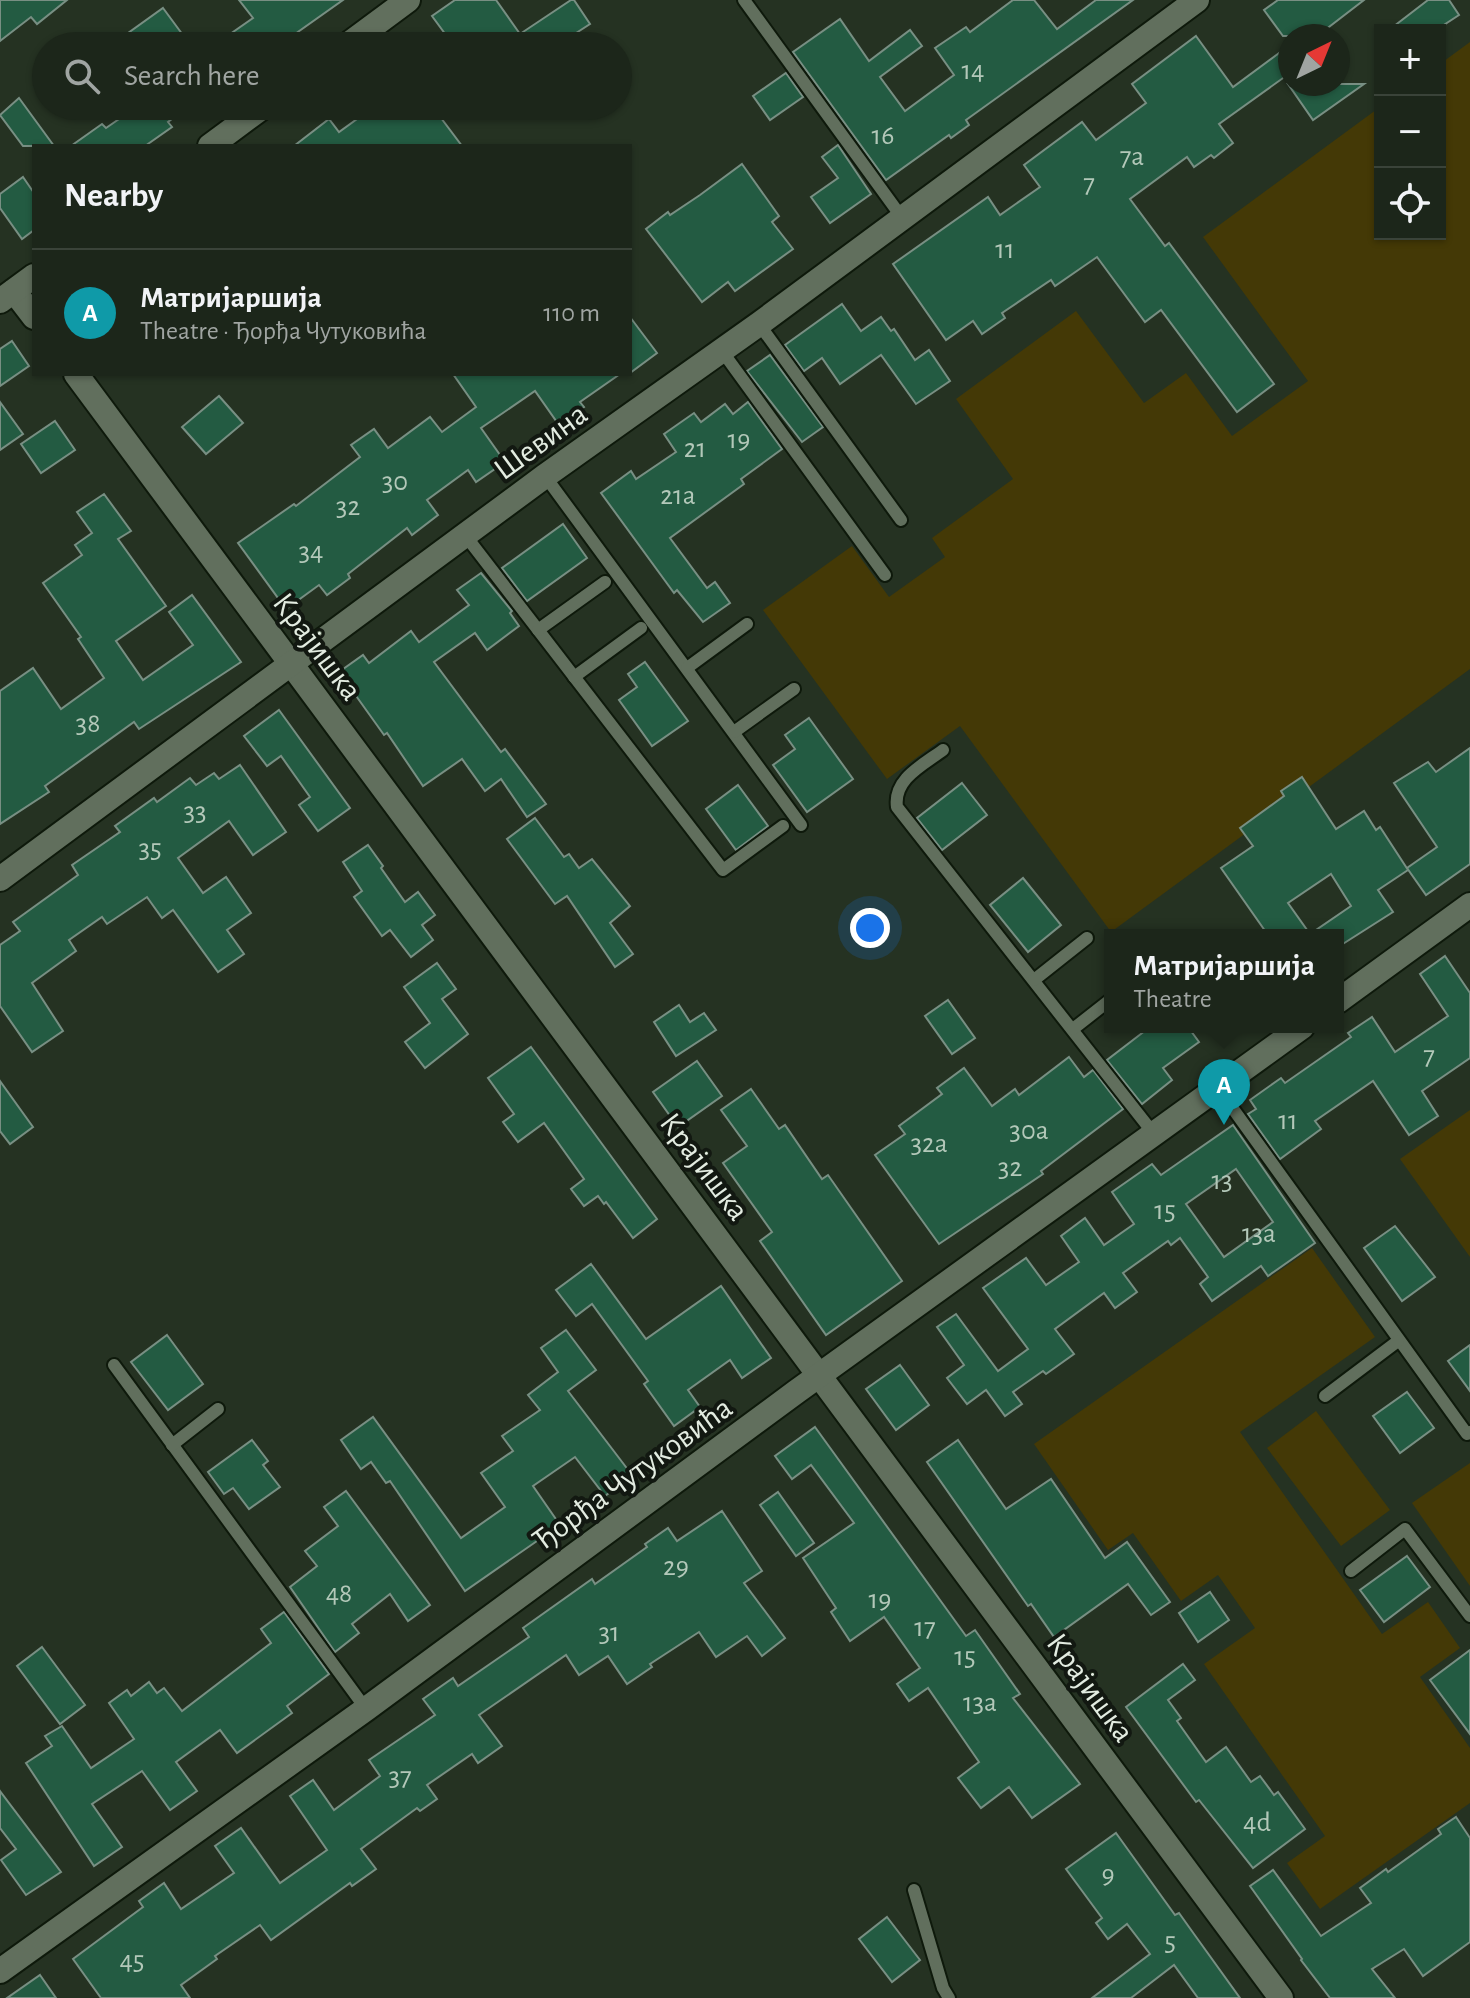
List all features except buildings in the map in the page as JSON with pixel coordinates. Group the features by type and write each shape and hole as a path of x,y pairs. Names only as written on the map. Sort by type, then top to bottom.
{"street":[{"path":"365,32 408,0"},
{"name":"Шевина","path":"0,879 545,476 903,219 1197,0"},
{"path":"213,144 245,120"},
{"path":"32,277 5,288 32,315"},
{"name":"Крајишка","path":"77,376 1281,1998"},
{"path":"1344,997 1470,905"},
{"name":"Ђорђа Чутуковића","path":"0,1971 366,1709 820,1375 1294,1033"}],"lane":[{"path":"744,0 903,219"},
{"path":"759,324 901,520"},
{"path":"722,351 885,575"},
{"path":"545,476 801,825"},
{"path":"465,535 723,870 783,826"},
{"path":"538,630 605,582"},
{"path":"687,668 747,624"},
{"path":"574,677 641,628"},
{"path":"734,732 794,689"},
{"path":"943,750 900,783 896,795 897,807 1154,1134"},
{"path":"1034,980 1087,938"},
{"path":"1073,1029 1104,1005"},
{"path":"1218,1088 1398,1341 1467,1434 1470,1432"},
{"path":"1325,1396 1398,1341"},
{"path":"114,1365 366,1709"},
{"path":"172,1445 218,1409"},
{"path":"1351,1571 1405,1529 1470,1616"},
{"path":"914,1890 943,1988 949,1998"}],"shaded area":[{"path":"1470,42 1470,669 1115,929 1109,929 960,726 887,779 763,610 852,546 889,597 945,557 932,538 1013,479 956,399 1076,311 1144,403 1186,373 1232,436 1308,381 1203,237 1374,111 1374,240 1446,240 1446,60"},
{"path":"1470,1110 1470,1257 1400,1159"},
{"path":"1312,1248 1375,1337 1240,1432 1382,1634 1428,1602 1460,1648 1420,1677 1470,1748 1470,1803 1320,1909 1287,1863 1325,1836 1204,1664 1255,1628 1218,1575 1181,1601 1133,1533 1108,1550 1034,1444"},
{"path":"1316,1411 1390,1510 1341,1546 1267,1448"},
{"path":"1470,1463 1470,1586 1412,1503"}],"place":[{"name":"Матријаршија","path":"1224,1125"}]}
